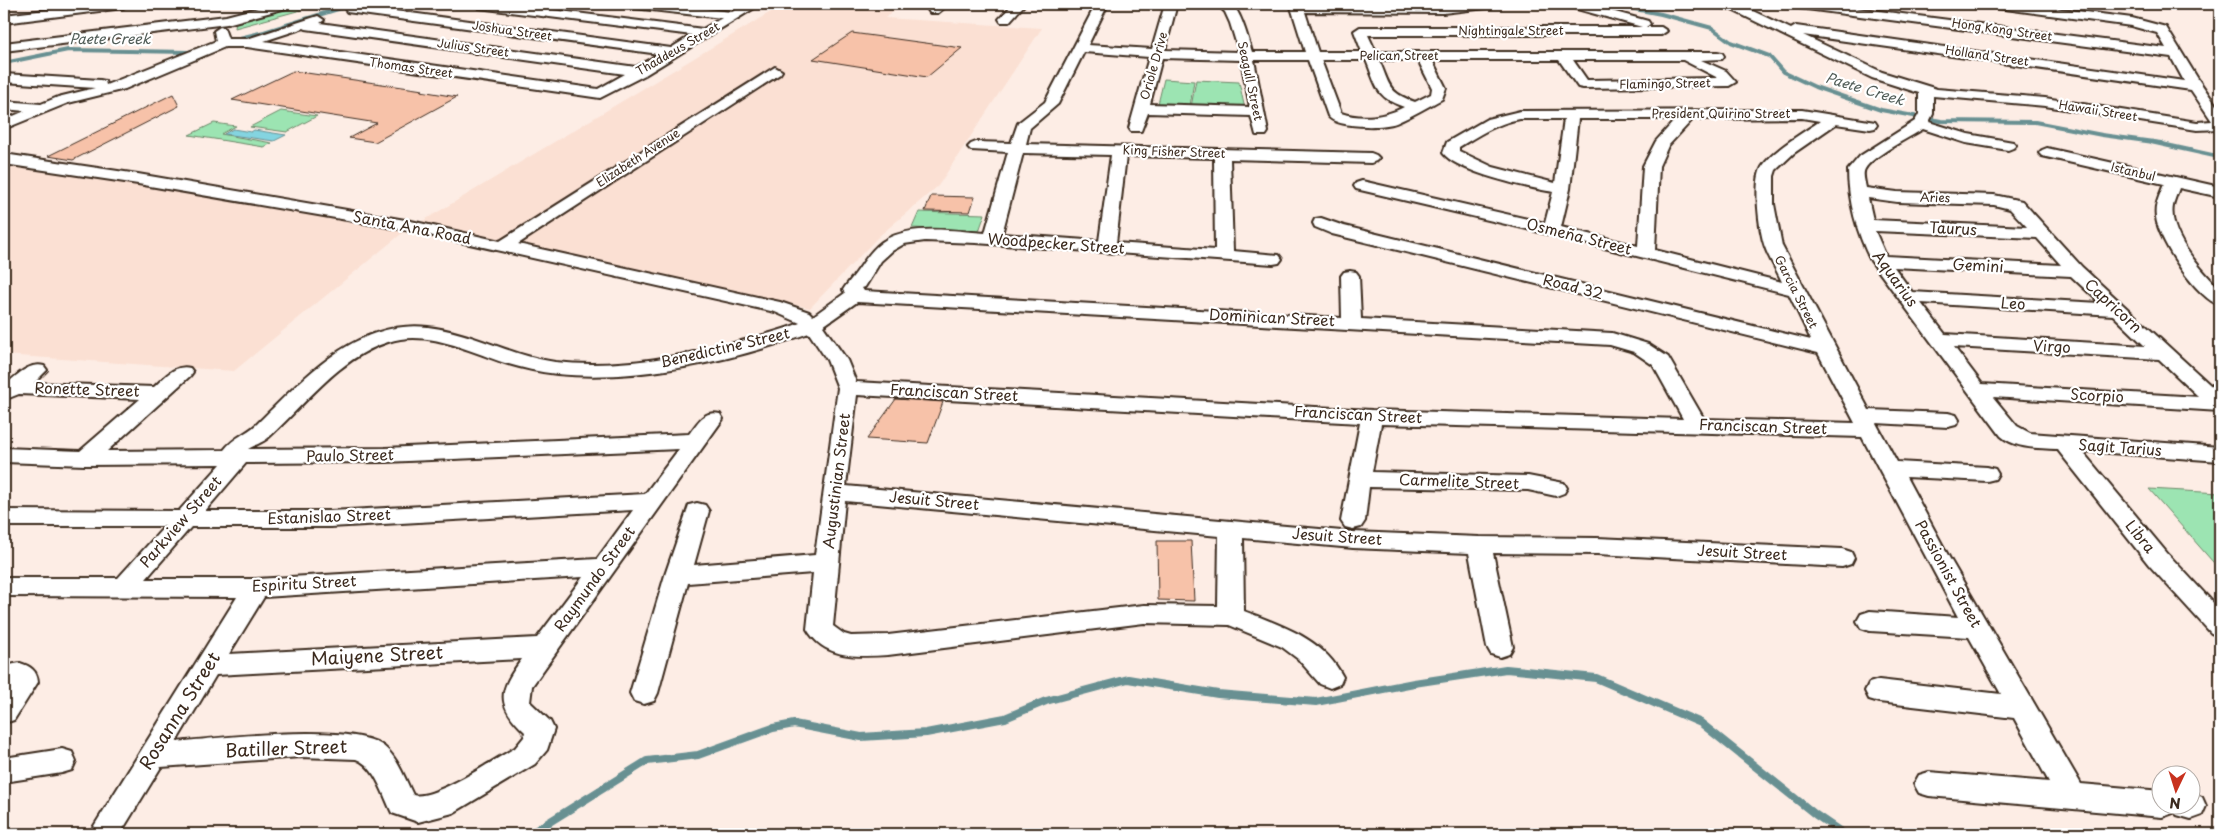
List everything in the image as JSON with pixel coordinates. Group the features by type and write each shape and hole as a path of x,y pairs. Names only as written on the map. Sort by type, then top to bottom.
{"street":[{"path":"4,19 123,4"},
{"path":"4,47 226,20 286,4"},
{"path":"479,4 581,16 705,34"},
{"path":"634,4 735,16"},
{"name":"Thaddeus Street","path":"600,94 755,4"},
{"path":"1005,19 1019,4"},
{"path":"992,239 1022,126 1050,104 1081,48 1102,4"},
{"name":"Oriole Drive","path":"1136,128 1171,4"},
{"name":"Seagull Street","path":"1225,4 1232,10 1247,56 1261,132"},
{"path":"1423,56 1440,91 1437,96 1390,120 1350,121 1339,118 1335,116 1297,6 1448,9 1486,4"},
{"path":"1574,4 1637,22 1667,37 1686,56"},
{"name":"Hawaii Street","path":"1729,4 1878,75 1926,91 2026,100 2197,126 2215,126 2219,124 2219,120 2194,86 2162,30 2149,25 1998,4"},
{"name":"Hong Kong Street","path":"1799,4 2174,53"},
{"path":"469,76 596,8"},
{"path":"247,43 347,10"},
{"name":"Joshua Street","path":"347,10 674,52"},
{"path":"4,125 63,100 120,86 202,53 223,43 221,28 226,20"},
{"name":"Julius Street","path":"306,25 640,72"},
{"name":"Holland Street","path":"1779,28 2194,86"},
{"name":"Nightingale Street","path":"1371,56 1360,31 1667,37"},
{"name":"Thomas Street","path":"223,43 247,43 600,94"},
{"name":"Pelican Street","path":"1081,48 1247,56 1717,56"},
{"path":"1371,56 1387,94 1393,99 1416,107"},
{"name":"Flamingo Street","path":"1563,56 1584,84 1729,82 1722,75 1699,65 1686,56"},
{"name":"Elizabeth Avenue","path":"502,247 775,72"},
{"path":"4,78 120,86"},
{"path":"1926,91 1924,120 1966,138 2008,144"},
{"path":"4,105 43,108"},
{"path":"1142,108 1257,112"},
{"path":"1646,253 1652,161 1662,143 1689,114"},
{"name":"President Quirino Street","path":"1562,189 1526,182 1460,160 1450,153 1450,149 1452,145 1476,131 1482,125 1495,120 1520,115 1802,114 1870,125"},
{"path":"1552,230 1562,189 1571,115"},
{"name":"Garcia Street","path":"1826,349 1773,246 1766,204 1766,176 1769,168 1776,160 1835,118"},
{"name":"Aquarius","path":"1924,120 1859,165 1856,177 1865,225 1871,244 1880,261 1976,390 2009,430 2020,438"},
{"name":"King Fisher Street","path":"976,147 1371,158"},
{"path":"1107,248 1119,150"},
{"name":"Istanbul","path":"2047,153 2220,192"},
{"path":"1222,154 1224,256"},
{"name":"Santa Ana Road","path":"4,159 74,168 411,226 780,308 802,316 812,324"},
{"path":"2173,181 2164,209 2168,229 2179,254 2192,271 2219,297"},
{"name":"Osmeña Street","path":"1362,186 1552,230 1794,290"},
{"name":"Aries","path":"1860,192 1897,197 2010,202"},
{"name":"Capricorn","path":"2010,202 2019,209 2076,271 2220,404"},
{"name":"Road 32","path":"1321,223 1338,230 1826,349"},
{"name":"Taurus","path":"1865,225 2040,233"},
{"name":"Woodpecker Street","path":"856,290 875,258 898,240 919,236 992,239 1273,259"},
{"name":"Gemini","path":"1880,261 2076,271"},
{"path":"1350,276 1352,323"},
{"path":"812,324 856,290"},
{"name":"Dominican Street","path":"856,290 1352,323 1593,336 1642,348 1661,361 1697,425"},
{"name":"Leo","path":"1908,297 2118,310"},
{"name":"Augustinian Street","path":"812,324 837,360 848,388 834,492 820,629 832,642 856,647 888,645 1144,614 1231,616"},
{"name":"Benedictine Street","path":"239,457 241,444 258,435 288,405 343,358 370,342 392,334 417,331 436,333 495,354 530,363 556,367 604,369 642,367 691,360 788,334 812,324"},
{"name":"Virgo","path":"1940,340 2165,353"},
{"name":"Passionist Street","path":"1826,349 1977,628 2073,797"},
{"path":"9,392 36,370"},
{"path":"85,458 183,372"},
{"name":"Franciscan Street","path":"848,388 1372,417 1697,425 1948,420"},
{"name":"Scorpio","path":"1976,390 2220,404"},
{"name":"Ronette Street","path":"9,392 160,393"},
{"path":"1353,521 1372,417"},
{"name":"Raymundo Street","path":"418,810 442,804 525,756 537,742 540,729 516,704 514,698 520,682 654,501 712,419"},
{"name":"Sagit Tarius","path":"2020,438 2065,444 2220,454"},
{"name":"Paulo Street","path":"4,455 85,458 386,455 697,440"},
{"name":"Libra","path":"2065,444 2158,559 2220,626"},
{"name":"Parkview Street","path":"124,588 239,457"},
{"path":"1892,468 1987,474"},
{"name":"Carmelite Street","path":"1361,479 1528,483 1556,488"},
{"name":"Jesuit Street","path":"834,492 1353,540 1479,545 1597,546 1842,558"},
{"name":"Estanislao Street","path":"4,518 330,519 654,501"},
{"path":"644,693 697,511"},
{"path":"1231,528 1231,616 1291,640 1307,652 1330,676"},
{"path":"1479,545 1500,647"},
{"path":"677,575 827,562"},
{"name":"Espiritu Street","path":"4,587 256,588 604,567"},
{"name":"Rosanna Street","path":"104,834 256,588"},
{"path":"1870,620 1977,628"},
{"name":"Maiyene Street","path":"209,665 545,648"},
{"path":"4,676 20,674 24,677 24,682 4,712"},
{"path":"1879,691 2022,708"},
{"name":"Batiller Street","path":"153,756 328,744 361,747 371,752 378,760 403,804 418,810"},
{"path":"4,770 62,761"},
{"path":"1929,784 2152,803"}],"shaded area":[{"path":"784,4 903,4 885,18 1042,28 938,186 878,237 810,308 416,225"},
{"path":"4,164 58,171 406,230 234,371 4,355"}],"green space":[{"path":"291,5 301,10 235,28 236,20"},
{"path":"1164,79 1194,81 1190,106 1158,104"},
{"path":"1196,80 1239,82 1245,109 1191,107"},
{"path":"281,111 317,116 287,132 250,127"},
{"path":"214,123 236,126 221,134 272,143 264,147 189,135"},
{"path":"919,212 985,214 979,231 912,228"},
{"path":"2149,489 2220,493 2220,570"}],"water":[{"path":"233,129 286,135 274,141 224,134"}],"building":[{"path":"852,33 962,48 927,77 813,59"},
{"path":"293,71 423,90 421,91 457,97 375,142 349,138 377,123 232,100"},
{"path":"173,94 179,106 73,160 48,156"},
{"path":"931,196 975,197 970,212 925,211"},
{"path":"896,399 943,402 928,443 867,439"},
{"path":"1157,541 1191,541 1194,601 1158,600"}],"waterway":[{"name":"Paete Creek","path":"227,41 264,32 341,8 347,4"},
{"name":"Paete Creek","path":"1609,4 1661,14 1712,28 1731,42 1769,56 1783,72 1815,87 1881,110 1941,121 2035,122 2102,135 2161,143"},
{"name":"Paete Creek","path":"4,63 68,50 189,52 195,50"},
{"name":"Paete Creek","path":"2152,142 2220,157"},
{"path":"530,834 647,761 698,755 773,728 794,724 861,737 926,733 1005,718 1046,701 1128,679 1218,694 1316,702 1414,683 1506,669 1596,678 1701,723 1816,815 1844,834"}]}
